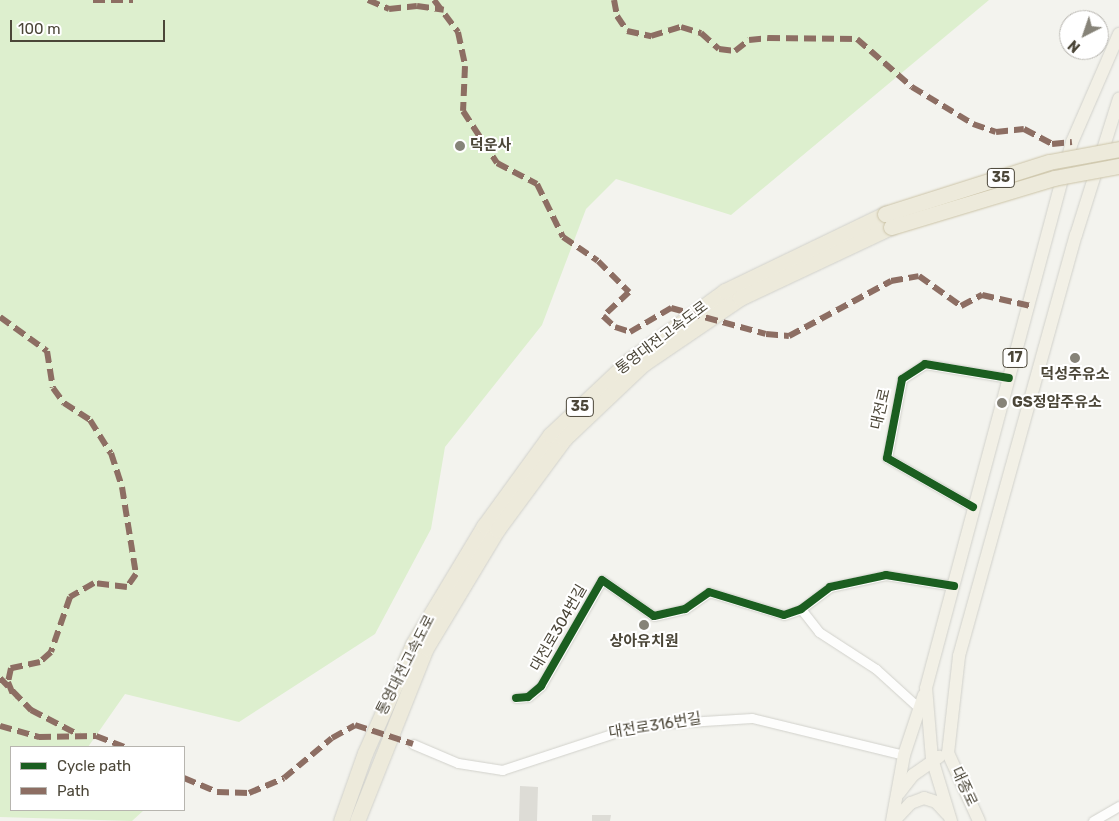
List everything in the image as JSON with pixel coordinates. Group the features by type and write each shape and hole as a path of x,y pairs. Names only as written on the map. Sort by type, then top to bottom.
{"highway":[{"name":"통영대전고속도로","path":"341,821 389,712 492,538 564,439 643,364 740,298 888,221 1050,162 1119,149"},
{"name":"통영대전고속도로","path":"888,221 1054,178 1119,166"},
{"name":"통영대전고속도로","path":"357,821 371,756"}],"main road":[{"name":"17","path":"932,760 926,688 1072,142 1119,34"},
{"name":"17","path":"948,754 959,656 1076,235 1119,99"},
{"path":"893,821 904,755 926,688"},
{"path":"897,795 932,760 948,754"},
{"name":"대종로","path":"948,754 980,821"},
{"name":"대종로","path":"932,760 951,819"},
{"path":"893,821 912,803 924,798 936,802 951,819"}],"street":[{"name":"대전로","path":"973,507 886,458 902,379 925,364 1009,378"},
{"name":"대전로304번길","path":"516,698 528,697 541,686 602,580 654,616 685,609 709,592 784,615 801,609 830,587 886,574 954,586"},
{"path":"801,609 819,632 876,669 919,708"},
{"name":"대전로316번길","path":"413,744 458,763 502,770 606,732 726,717 752,718 904,755"},
{"path":"1093,821 1119,806"}],"green space":[{"path":"0,0 989,0 731,215 616,179 586,209 542,325 445,447 431,529 375,634 239,722 125,694 89,746 10,746 10,811 143,811 132,821 0,817"}],"building":[{"path":"520,786 538,787 537,821 519,821"},
{"path":"592,815 611,815 610,821 592,821"}],"marked path":[{"path":"93,0 133,0"},
{"path":"368,0 389,9 417,6 444,10"},
{"path":"434,0 458,32 465,66 463,111 497,163 537,184 563,237 598,261 629,292 603,316 615,327 630,332 671,308 766,334 789,336 891,281 919,276 961,306 982,295 1031,306"},
{"path":"614,0 617,16 627,31 651,36 681,27 701,33 719,49 735,51 749,40 768,38 857,39 912,87 973,124 996,132 1024,129 1052,144 1072,142"},
{"path":"0,317 47,351 53,388 64,403 90,420 111,453 122,487 136,574 127,587 94,583 70,597 51,652 40,662 11,668 8,682 15,699"},
{"path":"0,678 31,710 79,735"},
{"path":"185,778 217,792 249,793 284,778 332,738 355,725 413,744"},
{"path":"0,726 39,737 96,736 121,746"}],"cycle path":[{"path":"973,507 887,458 902,379 925,364 1009,378"},
{"path":"516,698 528,697 541,686 602,580 654,616 685,609 709,592 784,615 801,609 830,587 886,575 954,586"}],"place":[{"name":"덕운사","path":"460,146"},
{"name":"덕성주유소","path":"1075,358"},
{"name":"GS정암주유소","path":"1002,403"},
{"name":"상아유치원","path":"644,625"}]}
